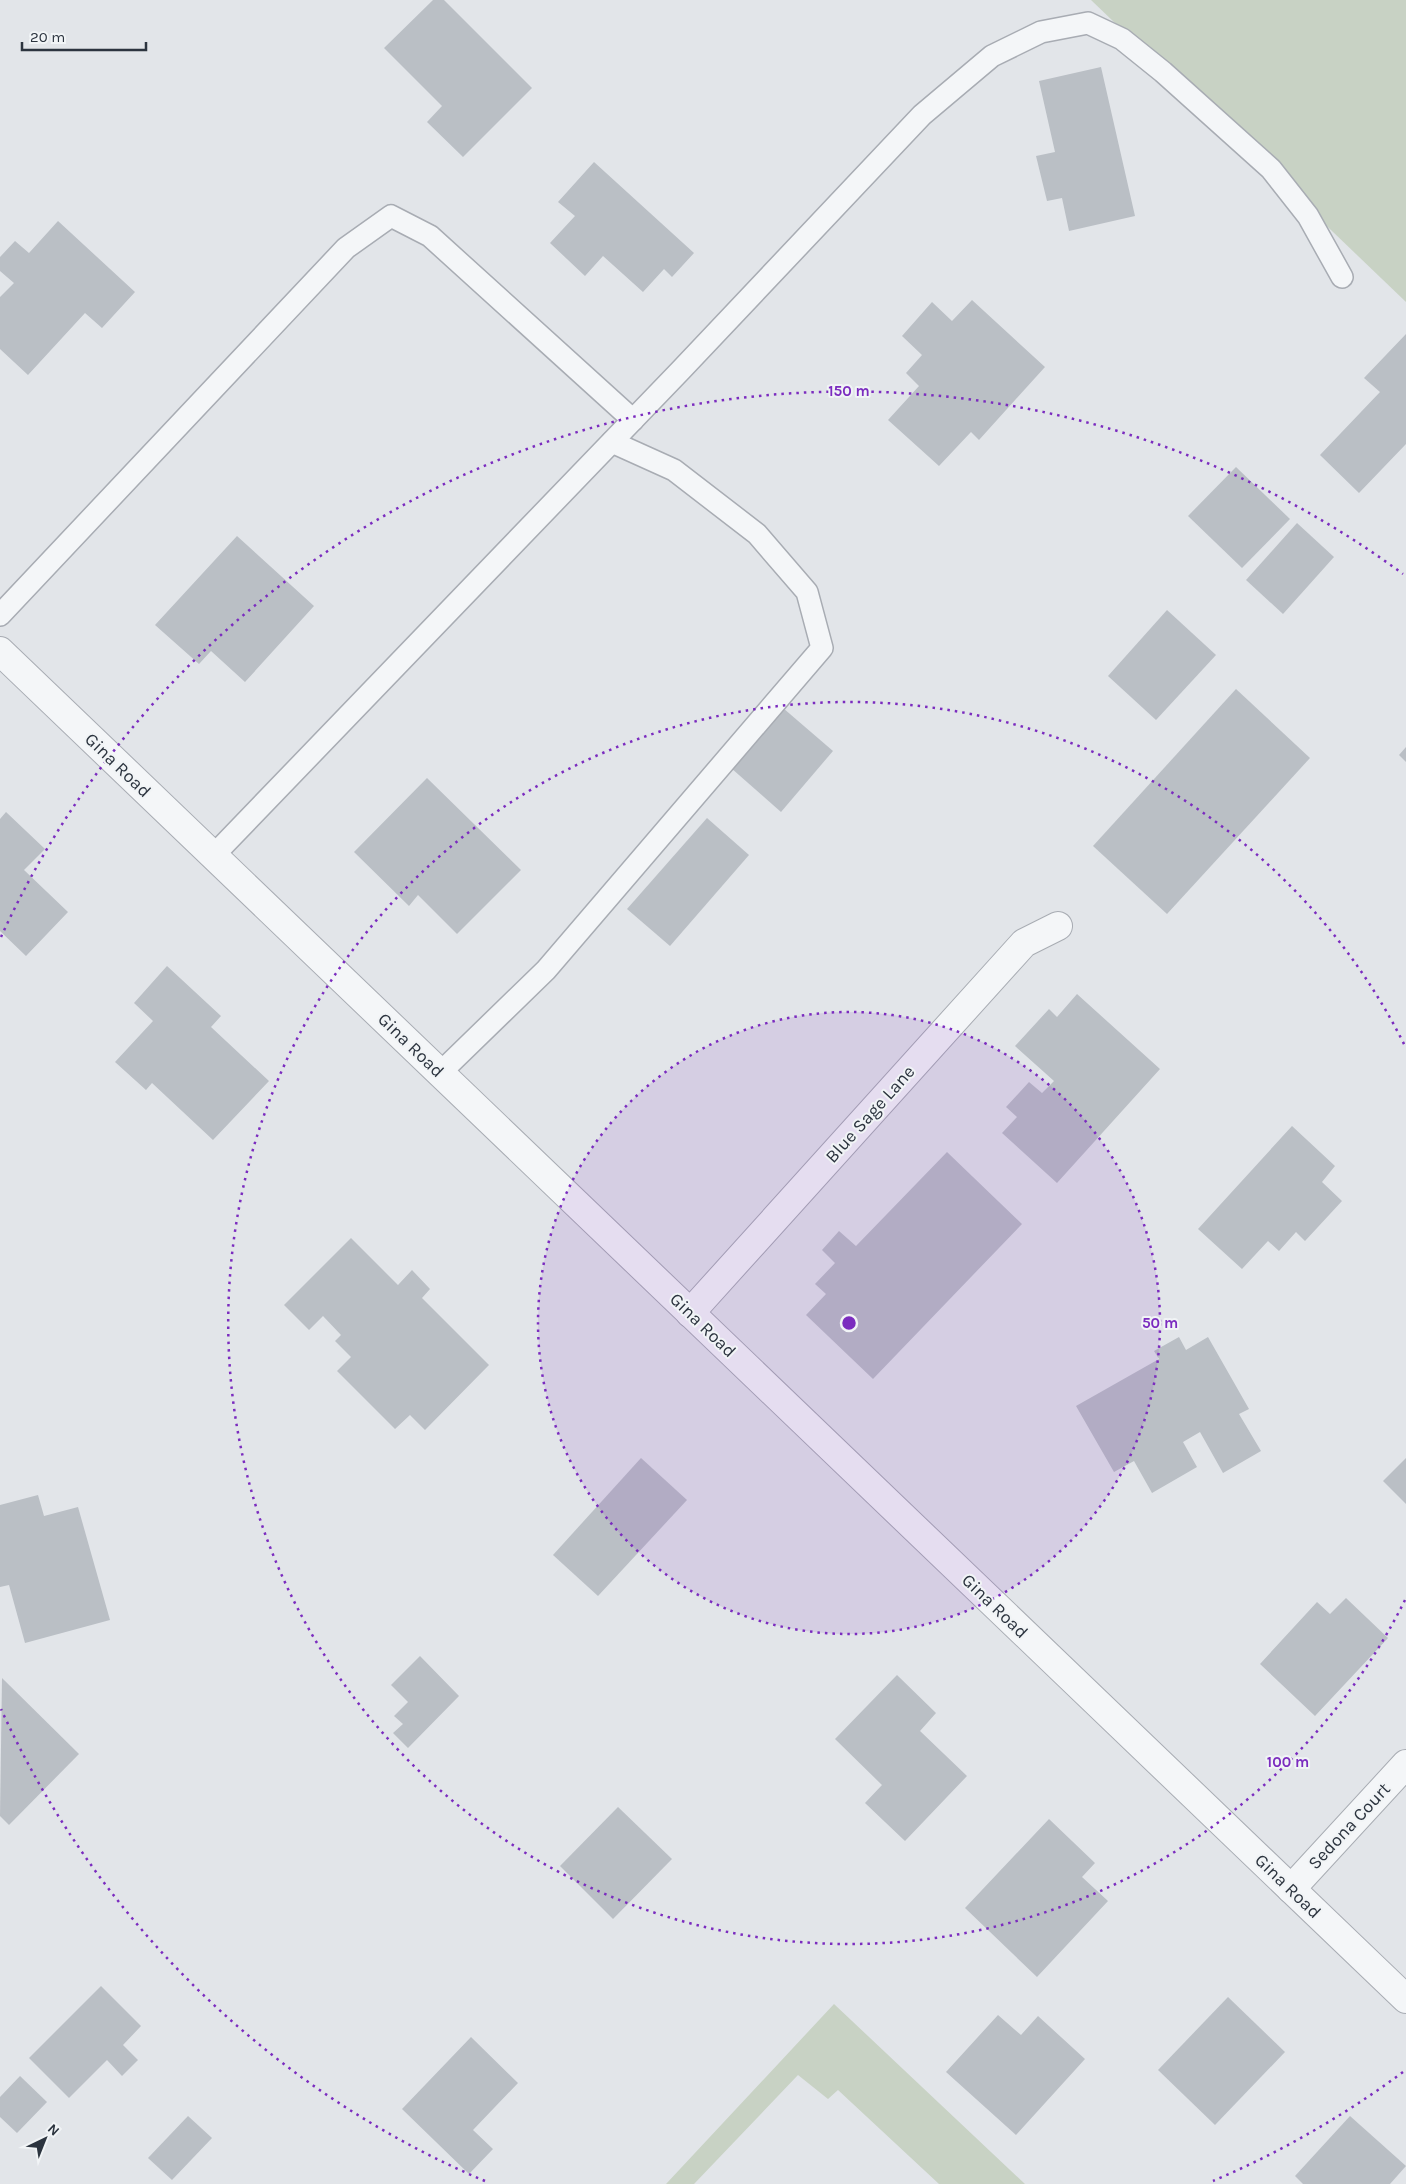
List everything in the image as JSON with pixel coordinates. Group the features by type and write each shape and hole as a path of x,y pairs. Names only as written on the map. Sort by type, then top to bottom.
{"street":[{"name":"Gina Road","path":"0,651 1406,1999"},
{"name":"Blue Sage Lane","path":"690,1313 1024,943 1058,926"},
{"name":"Sedona Court","path":"1291,1889 1406,1764"}],"lane":[{"path":"213,856 612,442 922,114 992,56 1041,32 1088,23 1122,39 1163,72 1271,169 1308,216 1342,277"},
{"path":"0,615 346,248 390,216 430,236 633,420"},
{"path":"440,1072 546,970 822,648 807,592 757,534 674,470 612,442"}],"green space":[{"path":"1091,0 1406,0 1406,302"},
{"path":"834,2004 1025,2184 939,2184 838,2090 828,2099 798,2075 694,2184 666,2184"}],"building":[{"path":"433,0 444,0 532,88 463,157 427,122 442,106 384,48"},
{"path":"1101,67 1135,216 1069,231 1062,198 1047,201 1036,156 1055,152 1039,81"},
{"path":"594,162 694,253 672,277 664,269 643,292 603,256 585,276 550,243 575,216 558,202"},
{"path":"58,221 135,292 102,328 85,313 28,375 0,349 0,297 14,283 0,271 0,257 15,241 29,253"},
{"path":"972,300 1045,367 979,440 971,432 939,466 888,420 919,386 906,373 922,355 902,336 932,302 952,321"},
{"path":"1406,334 1406,444 1359,493 1320,455 1380,392 1364,378"},
{"path":"1236,467 1290,519 1242,568 1188,516"},
{"path":"1297,523 1334,557 1283,614 1246,580"},
{"path":"237,536 314,606 245,682 211,651 199,664 155,625"},
{"path":"1167,610 1216,655 1156,720 1108,676"},
{"path":"1236,689 1310,758 1167,914 1093,846"},
{"path":"783,708 833,751 781,812 731,768"},
{"path":"1406,747 1406,762 1399,755"},
{"path":"427,778 521,870 457,934 418,895 409,906 354,852"},
{"path":"6,812 45,849 24,870 68,912 26,956 0,931 0,819"},
{"path":"707,818 749,855 670,946 627,909"},
{"path":"167,966 221,1016 211,1027 269,1081 213,1140 152,1083 146,1090 115,1062 153,1021 134,1003"},
{"path":"1077,994 1160,1069 1057,1183 1002,1133 1017,1117 1006,1107 1029,1082 1042,1093 1054,1081 1015,1046 1049,1009 1057,1017"},
{"path":"1292,1126 1335,1166 1322,1182 1342,1201 1305,1241 1296,1232 1279,1251 1268,1241 1242,1269 1198,1229"},
{"path":"947,1152 1022,1224 873,1379 806,1315 826,1294 815,1284 835,1263 822,1250 839,1231 856,1246"},
{"path":"351,1238 398,1285 412,1270 430,1289 422,1298 489,1365 425,1430 410,1415 395,1429 337,1371 351,1357 335,1341 341,1335 323,1316 309,1330 284,1305"},
{"path":"1179,1337 1186,1350 1208,1337 1249,1409 1239,1414 1261,1451 1223,1473 1200,1432 1183,1442 1197,1467 1152,1493 1134,1461 1114,1472 1076,1406 1159,1359 1154,1351"},
{"path":"641,1458 687,1500 598,1596 553,1555"},
{"path":"1406,1458 1406,1504 1383,1481"},
{"path":"38,1495 44,1516 78,1507 110,1620 25,1643 9,1585 0,1587 0,1505"},
{"path":"1346,1598 1388,1638 1315,1716 1260,1664 1317,1602 1330,1614"},
{"path":"420,1656 459,1696 408,1748 393,1733 403,1724 394,1716 408,1702 391,1685"},
{"path":"897,1675 936,1713 920,1731 967,1776 905,1841 865,1803 882,1785 835,1739"},
{"path":"2,1678 79,1754 9,1825 0,1816"},
{"path":"618,1807 672,1859 613,1919 560,1866"},
{"path":"1049,1819 1095,1863 1082,1877 1108,1901 1037,1977 965,1908"},
{"path":"101,1986 141,2026 123,2045 138,2060 122,2076 107,2060 69,2098 29,2058"},
{"path":"1228,1997 1285,2052 1215,2125 1158,2070"},
{"path":"998,2015 1021,2035 1038,2016 1085,2059 1016,2135 946,2072"},
{"path":"471,2037 518,2083 473,2130 493,2149 469,2174 402,2109"},
{"path":"20,2076 47,2102 17,2133 0,2117 0,2097"},
{"path":"188,2116 212,2138 172,2180 148,2158"},
{"path":"1350,2116 1406,2166 1390,2184 1303,2184 1295,2176"}]}
